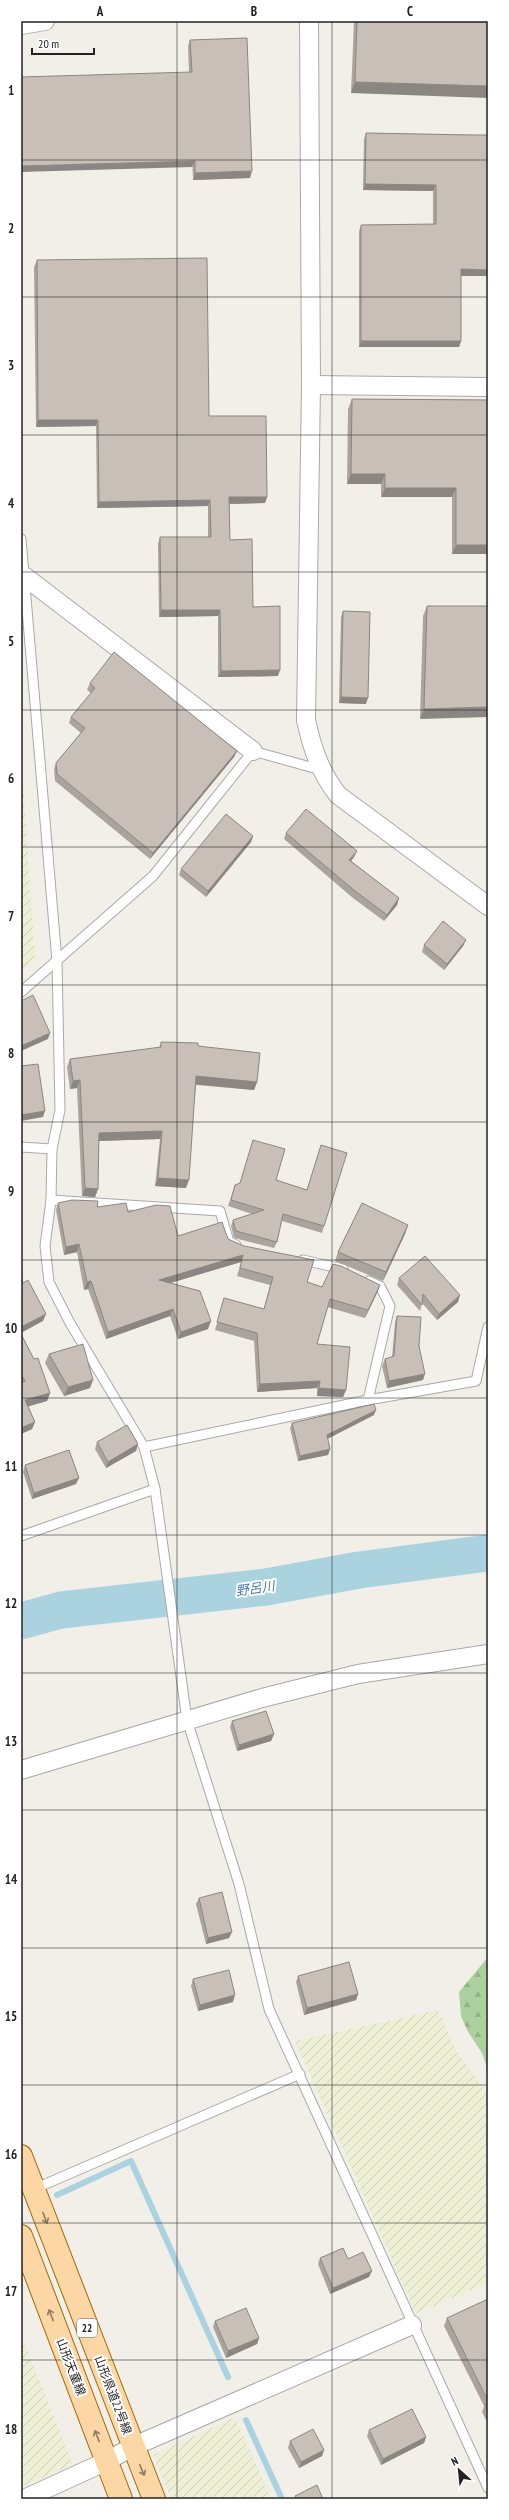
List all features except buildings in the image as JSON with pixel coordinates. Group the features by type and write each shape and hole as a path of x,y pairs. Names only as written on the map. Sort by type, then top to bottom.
{"main road":[{"name":"山形県道22号線","path":"21,2156 132,2447 154,2499"},
{"name":"山形天童線","path":"21,2236 121,2499"}],"street":[{"path":"21,25 45,21"},
{"path":"309,21 311,384 306,720 310,740 322,770 338,795 488,906"},
{"path":"311,384 488,387"},
{"path":"24,576 253,751"},
{"path":"21,1770 187,1720 358,1674 488,1654"},
{"path":"24,2499 107,2461 132,2447 412,2325"}],"lane":[{"path":"21,539 57,961 60,1110 52,1149 51,1200 45,1246 49,1282 70,1323 144,1447 155,1489 187,1720 239,1884 269,2009 300,2074 412,2325 488,2488"},
{"path":"21,992 153,876 253,751 322,770"},
{"path":"21,1147 52,1149"},
{"path":"51,1200 220,1211 229,1242 243,1248"},
{"path":"295,1258 340,1268 380,1286 390,1306 368,1400"},
{"path":"144,1447 368,1400 476,1381 488,1327"},
{"path":"21,1536 155,1489"},
{"path":"34,2189 300,2074"}],"green space":[{"path":"21,751 35,960 21,971"},
{"path":"488,1957 488,2070 482,2053 468,2032 461,2016 459,1992"},
{"path":"438,2010 457,2052 488,2094 488,2282 416,2314 295,2041"},
{"path":"21,2335 73,2464 21,2487"},
{"path":"235,2417 271,2499 171,2499 153,2455"}],"waterway":[{"name":"野呂川","path":"21,1621 61,1610 266,1587 359,1570 488,1553"},
{"path":"57,2195 131,2161 228,2377"},
{"path":"246,2420 282,2499"}]}
